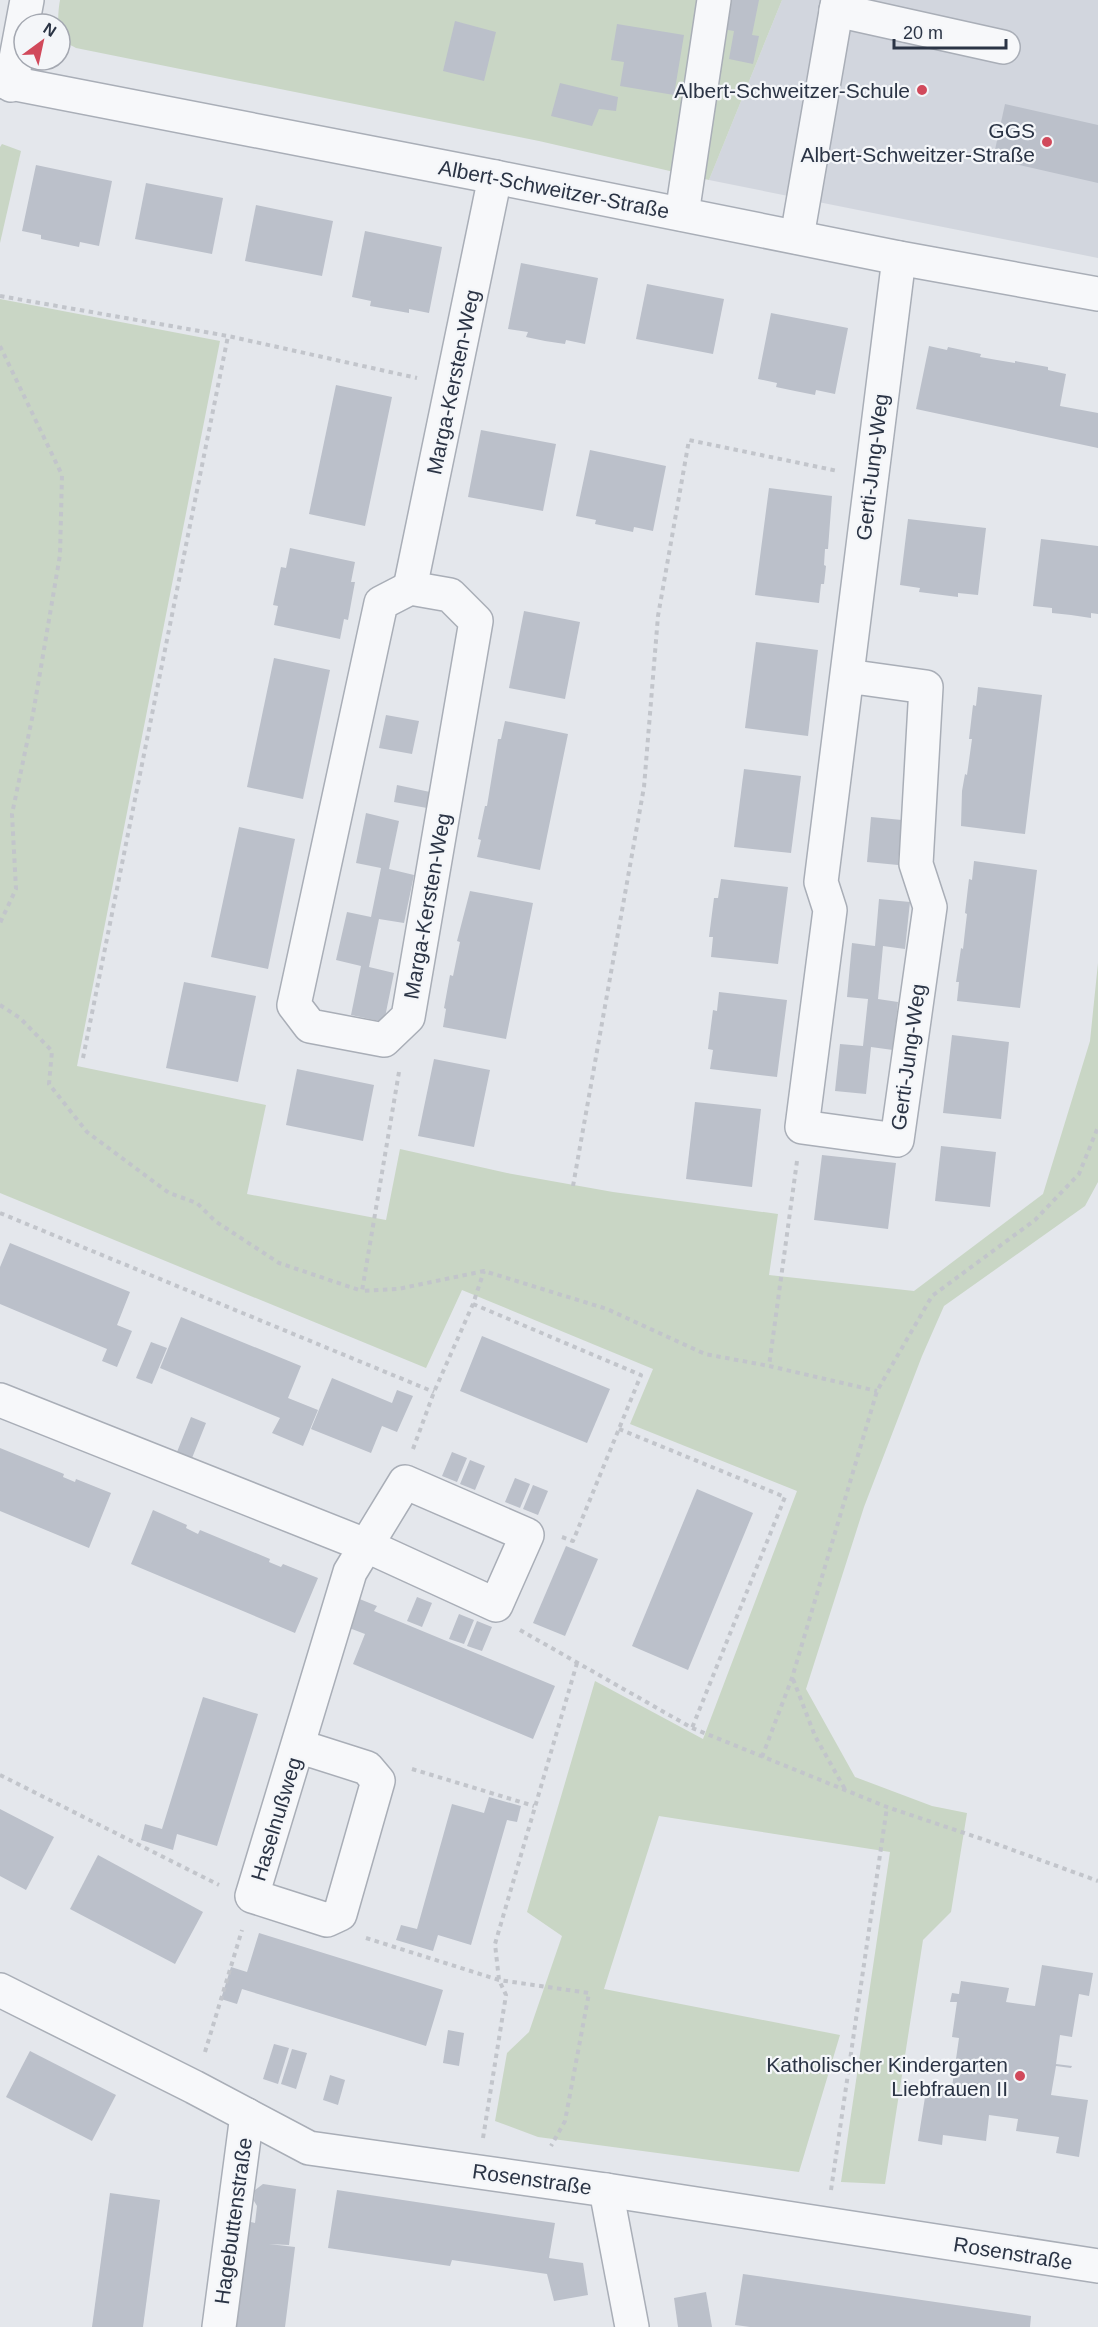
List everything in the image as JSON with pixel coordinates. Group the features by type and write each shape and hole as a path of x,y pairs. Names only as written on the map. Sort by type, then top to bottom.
{"street":[{"path":"5,83 27,0"},
{"path":"682,214 714,0"},
{"path":"797,237 837,5 1003,47"},
{"name":"Albert-Schweitzer-Straße","path":"5,83 495,177 899,258 1098,294"},
{"name":"Marga-Kersten-Weg","path":"410,588 495,177"},
{"name":"Gerti-Jung-Weg","path":"847,676 926,687 916,864 930,907 897,1140 802,1127 830,910 821,882 899,258"},
{"name":"Marga-Kersten-Weg","path":"410,588 450,596 476,621 408,1017 384,1040 310,1026 294,1005 381,603 410,588"},
{"path":"0,1400 365,1545 496,1605 527,1535 405,1482"},
{"name":"Haselnußweg","path":"340,1914 327,1920 252,1896 350,1572 405,1482"},
{"name":"Haselnußweg","path":"298,1746 367,1768"},
{"path":"340,1914 378,1781 367,1768"},
{"name":"Rosenstraße","path":"0,1990 194,2087 309,2148 606,2190 1098,2266"},
{"name":"Hagebuttenstraße","path":"219,2327 247,2115"},
{"path":"606,2190 632,2327"}],"path":[{"path":"0,296 228,336 453,386"},
{"path":"83,1058 228,336"},
{"path":"0,346 62,475 60,555 33,714 12,814 16,889 0,923"},
{"path":"573,1186 644,787 658,616 689,440 871,478"},
{"path":"0,1005 20,1018 52,1052 49,1084 87,1132 169,1193 197,1203 215,1221 279,1263 362,1291 398,1289 484,1271 607,1309 705,1354 877,1391"},
{"path":"362,1291 408,1017"},
{"path":"769,1366 802,1127"},
{"path":"762,1757 792,1678 877,1391 932,1296 1035,1220 1079,1174 1098,1127"},
{"path":"0,1213 434,1392"},
{"path":"405,1482 409,1459 434,1392 473,1304 484,1271"},
{"path":"473,1304 641,1375 573,1541 545,1530 527,1535"},
{"path":"619,1429 785,1497 692,1728"},
{"path":"496,1605 506,1623 692,1728 887,1807 1098,1881"},
{"path":"478,2172 506,1995 499,1980 495,1944 577,1663"},
{"path":"792,1678 815,1736 846,1791"},
{"path":"367,1768 400,1765 534,1806"},
{"path":"0,1775 236,1894 252,1896 194,2087"},
{"path":"826,2223 887,1807"},
{"path":"340,1914 359,1936 499,1980 589,1993 565,2121 534,2180"}],"shaded area":[{"name":"Albert-Schweitzer-Schule","path":"782,0 1098,0 1098,258 709,180"}],"green space":[{"path":"60,0 782,0 709,180 539,141 76,48 72,46 72,12 58,12"},
{"path":"2,144 21,151 0,243 0,147"},
{"path":"0,299 220,341 77,1066 266,1105 247,1194 386,1220 400,1149 507,1173 613,1192 778,1214 769,1275 914,1291 1043,1194 1090,1041 1098,963 1098,1182 1085,1206 944,1306 922,1356 864,1507 806,1689 855,1777 932,1806 967,1813 951,1912 923,1940 885,2184 841,2182 890,1852 659,1816 604,1989 840,2035 799,2172 538,2137 495,2121 507,2053 529,2032 562,1936 527,1912 595,1681 703,1739 797,1491 630,1424 653,1369 462,1290 426,1368 0,1193"}],"building":[{"path":"722,0 759,0 752,35 759,36 753,64 729,59 734,31 716,28"},
{"path":"455,21 496,32 484,81 443,71"},
{"path":"617,24 684,35 674,95 620,86 624,62 611,60"},
{"path":"560,83 618,97 616,111 599,109 592,126 551,116"},
{"name":"GGS Albert-Schweitzer-Straße","path":"1005,104 1098,125 1098,183 993,159"},
{"path":"36,165 112,181 99,246 80,242 79,247 41,239 41,235 22,231"},
{"path":"146,183 223,198 212,254 135,239"},
{"path":"256,205 333,221 322,276 245,261"},
{"path":"365,231 442,247 429,313 409,309 409,313 370,306 371,301 352,297"},
{"path":"521,263 598,278 585,344 566,340 565,344 545,341 526,337 528,332 508,329"},
{"path":"647,284 724,299 713,354 636,339"},
{"path":"771,313 848,328 835,394 816,390 815,395 776,387 777,383 758,379"},
{"path":"929,346 947,350 948,347 981,354 980,357 1048,367 1048,370 1066,374 1060,406 1098,413 1098,448 916,409"},
{"path":"336,385 392,397 365,526 309,514"},
{"path":"481,430 556,444 543,511 468,497"},
{"path":"590,450 666,466 653,531 634,527 633,532 595,524 596,520 576,516"},
{"path":"769,488 832,496 828,549 825,549 824,584 821,584 819,603 755,595"},
{"path":"908,519 986,528 978,595 958,593 958,597 919,592 920,588 900,585"},
{"path":"1041,539 1098,546 1098,614 1091,613 1091,618 1052,613 1052,608 1033,606"},
{"path":"290,548 355,562 351,582 355,582 348,620 344,619 340,639 274,625 278,606 273,605 281,567 286,568"},
{"path":"524,611 580,622 565,699 509,688"},
{"path":"756,642 818,650 808,736 745,728"},
{"path":"274,658 330,670 303,799 247,787"},
{"path":"978,687 1042,695 1025,834 961,826 962,791 965,774 967,775 972,739 969,739 973,705 976,706"},
{"path":"386,715 419,721 412,754 379,748"},
{"path":"505,721 568,734 540,870 477,857 481,840 478,839 485,806 487,806 498,739 501,739"},
{"path":"744,769 801,776 791,853 734,847"},
{"path":"397,785 430,792 427,808 394,802"},
{"path":"366,813 399,821 389,869 414,875 404,923 379,919 369,967 394,973 384,1022 351,1015 361,966 336,960 347,912 371,917 381,868 356,863"},
{"path":"871,817 902,820 898,865 867,862"},
{"path":"239,827 295,839 268,969 211,957"},
{"path":"974,861 1037,870 1020,1008 957,1001 959,982 956,982 961,948 963,949 969,879 972,880"},
{"path":"721,879 788,887 778,964 711,957 713,937 709,937 714,898 718,898"},
{"path":"470,891 533,903 506,1039 443,1027 450,975 453,976 460,942 457,941"},
{"path":"879,899 910,902 905,949 883,946 878,999 898,1002 893,1050 871,1047 866,1094 835,1091 840,1044 863,1046 868,999 847,997 852,943 875,946"},
{"path":"184,982 256,996 238,1082 166,1068"},
{"path":"719,992 787,1000 777,1077 710,1069 713,1050 708,1049 713,1010 717,1011"},
{"path":"952,1035 1009,1042 1001,1119 943,1113"},
{"path":"434,1059 490,1070 474,1147 418,1136"},
{"path":"297,1069 374,1085 363,1141 286,1125"},
{"path":"695,1102 761,1109 752,1187 686,1179"},
{"path":"941,1146 996,1152 990,1207 935,1201"},
{"path":"822,1155 896,1163 888,1229 814,1220"},
{"path":"10,1243 130,1292 117,1325 132,1331 117,1367 102,1361 107,1349 0,1304 0,1267"},
{"path":"181,1317 301,1366 288,1398 318,1410 303,1446 272,1433 280,1418 160,1368"},
{"path":"482,1336 610,1389 587,1443 460,1391"},
{"path":"151,1342 167,1348 152,1384 136,1378"},
{"path":"332,1378 392,1403 397,1390 413,1396 397,1432 382,1426 371,1453 311,1429"},
{"path":"191,1417 206,1423 192,1458 177,1452"},
{"path":"0,1448 64,1474 63,1477 75,1482 76,1479 111,1493 89,1548 0,1511"},
{"path":"452,1452 467,1458 457,1482 442,1476"},
{"path":"470,1460 485,1466 475,1490 460,1484"},
{"path":"515,1478 530,1484 520,1508 505,1502"},
{"path":"533,1485 548,1491 538,1515 523,1509"},
{"path":"697,1489 753,1513 688,1670 632,1646"},
{"path":"153,1510 187,1525 186,1528 198,1534 200,1530 270,1559 269,1562 281,1567 283,1564 318,1578 295,1633 131,1564"},
{"path":"566,1546 598,1559 565,1636 533,1623"},
{"path":"417,1597 432,1603 422,1627 407,1621"},
{"path":"357,1598 377,1606 374,1611 555,1686 533,1739 353,1664 365,1634 344,1626"},
{"path":"459,1614 474,1620 464,1644 449,1639"},
{"path":"477,1621 492,1627 482,1651 467,1646"},
{"path":"203,1697 258,1714 217,1846 177,1834 173,1850 141,1840 145,1824 162,1829"},
{"path":"489,1797 521,1806 517,1822 507,1820 471,1945 438,1935 433,1951 396,1940 401,1925 417,1929 452,1804 484,1813"},
{"path":"0,1809 54,1837 26,1890 0,1876"},
{"path":"98,1855 203,1912 175,1964 70,1909"},
{"path":"259,1933 443,1990 426,2046 242,1989 237,2004 221,1999 231,1967 247,1972"},
{"path":"1042,1965 1093,1973 1089,1996 1079,1994 1072,2037 1060,2035 1056,2064 1072,2066 1071,2068 1056,2066 1051,2095 1088,2100 1079,2157 1056,2153 1059,2137 1016,2131 1018,2119 989,2115 986,2141 943,2135 942,2145 918,2141 926,2091 930,2091 931,2084 946,2086 945,2093 951,2094 959,2038 952,2037 957,2002 950,2002 952,1993 959,1994 961,1981 1009,1988 1006,2002 1035,2006"},
{"path":"448,2030 464,2033 459,2066 443,2063"},
{"path":"274,2044 289,2048 278,2084 263,2079"},
{"path":"292,2049 307,2053 296,2089 281,2084"},
{"path":"30,2051 116,2095 92,2141 6,2097"},
{"path":"330,2075 345,2080 338,2105 323,2100"},
{"path":"263,2184 296,2189 289,2245 269,2244 295,2247 285,2327 228,2327 247,2221 255,2223 257,2206 254,2201 255,2190"},
{"path":"337,2190 555,2223 549,2258 583,2263 588,2295 554,2301 547,2274 452,2260 450,2266 328,2248"},
{"path":"110,2193 160,2200 143,2327 92,2327"},
{"path":"743,2274 1031,2316 1030,2327 750,2327 735,2325"},
{"path":"706,2292 712,2327 678,2327 674,2298"}],"place":[{"name":"Albert-Schweitzer-Schule","path":"922,90"},
{"name":"GGS Albert-Schweitzer-Straße","path":"1047,142"},
{"name":"Katholischer Kindergarten Liebfrauen II","path":"1020,2076"}]}
